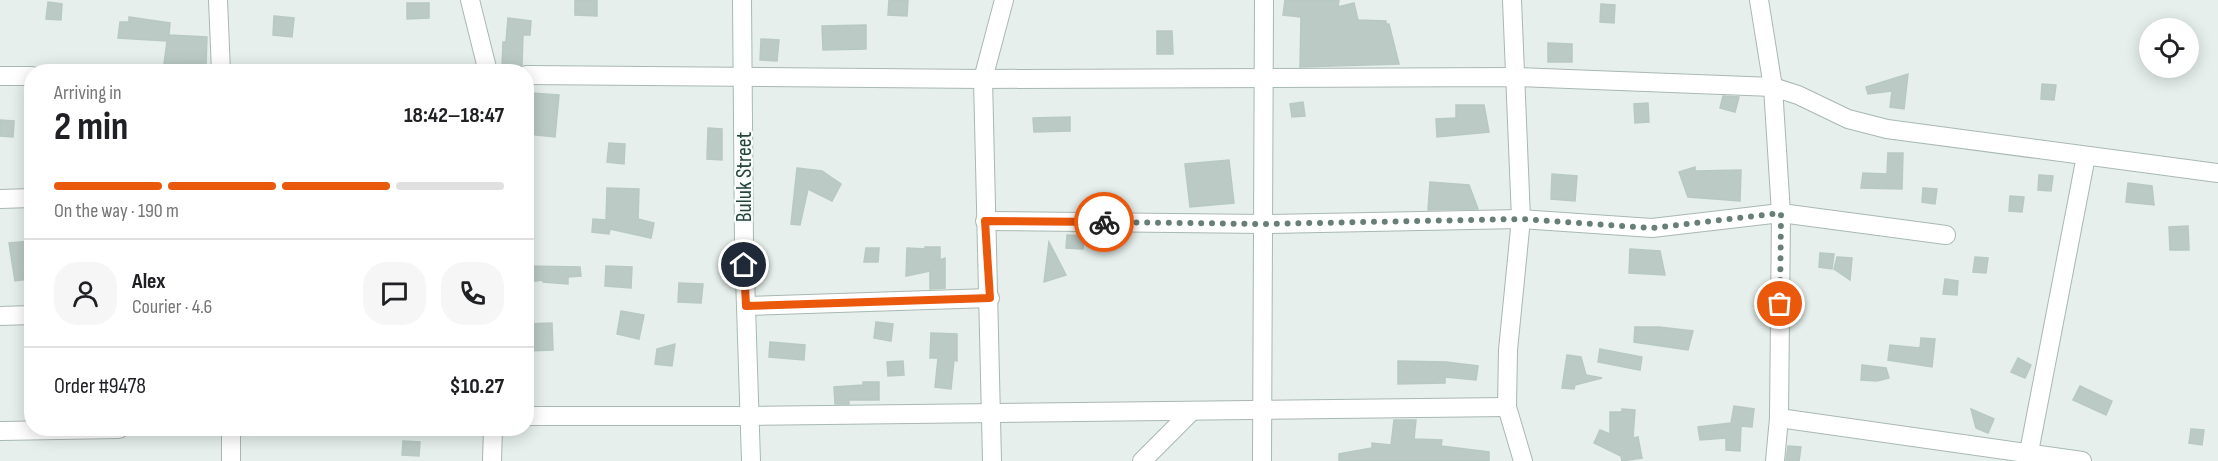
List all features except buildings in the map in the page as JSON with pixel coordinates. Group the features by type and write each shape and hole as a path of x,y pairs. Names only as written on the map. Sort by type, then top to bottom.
{"street":[{"path":"218,0 221,64"},
{"path":"470,0 486,64"},
{"name":"Buluk Street","path":"742,0 746,306 751,461"},
{"path":"992,461 990,298 985,221 983,79 1004,0"},
{"path":"1262,461 1264,0"},
{"path":"1512,0 1521,219 1508,350 1507,407 1523,461"},
{"path":"1759,0 1773,87 1781,213 1779,418 1775,461"},
{"path":"534,75 983,79 1515,77 1773,87 1798,95 1848,118 1887,129 2218,173"},
{"path":"0,76 24,76"},
{"path":"2030,452 2086,156"},
{"path":"0,199 24,198"},
{"path":"985,221 1263,224 1521,219 1652,228 1781,213 1947,235"},
{"path":"746,306 990,298"},
{"path":"0,316 24,315"},
{"path":"534,416 991,414 1507,407"},
{"path":"1142,461 1192,411"},
{"path":"1779,418 2082,461"},
{"path":"0,431 24,431"},
{"path":"231,436 231,461"},
{"path":"492,461 493,436"}],"way so far":[{"path":"1104,222 1263,224 1521,219 1652,228 1781,213 1780,304"}],"route":[{"path":"744,265 746,306 990,298 985,221 1104,222"}]}
